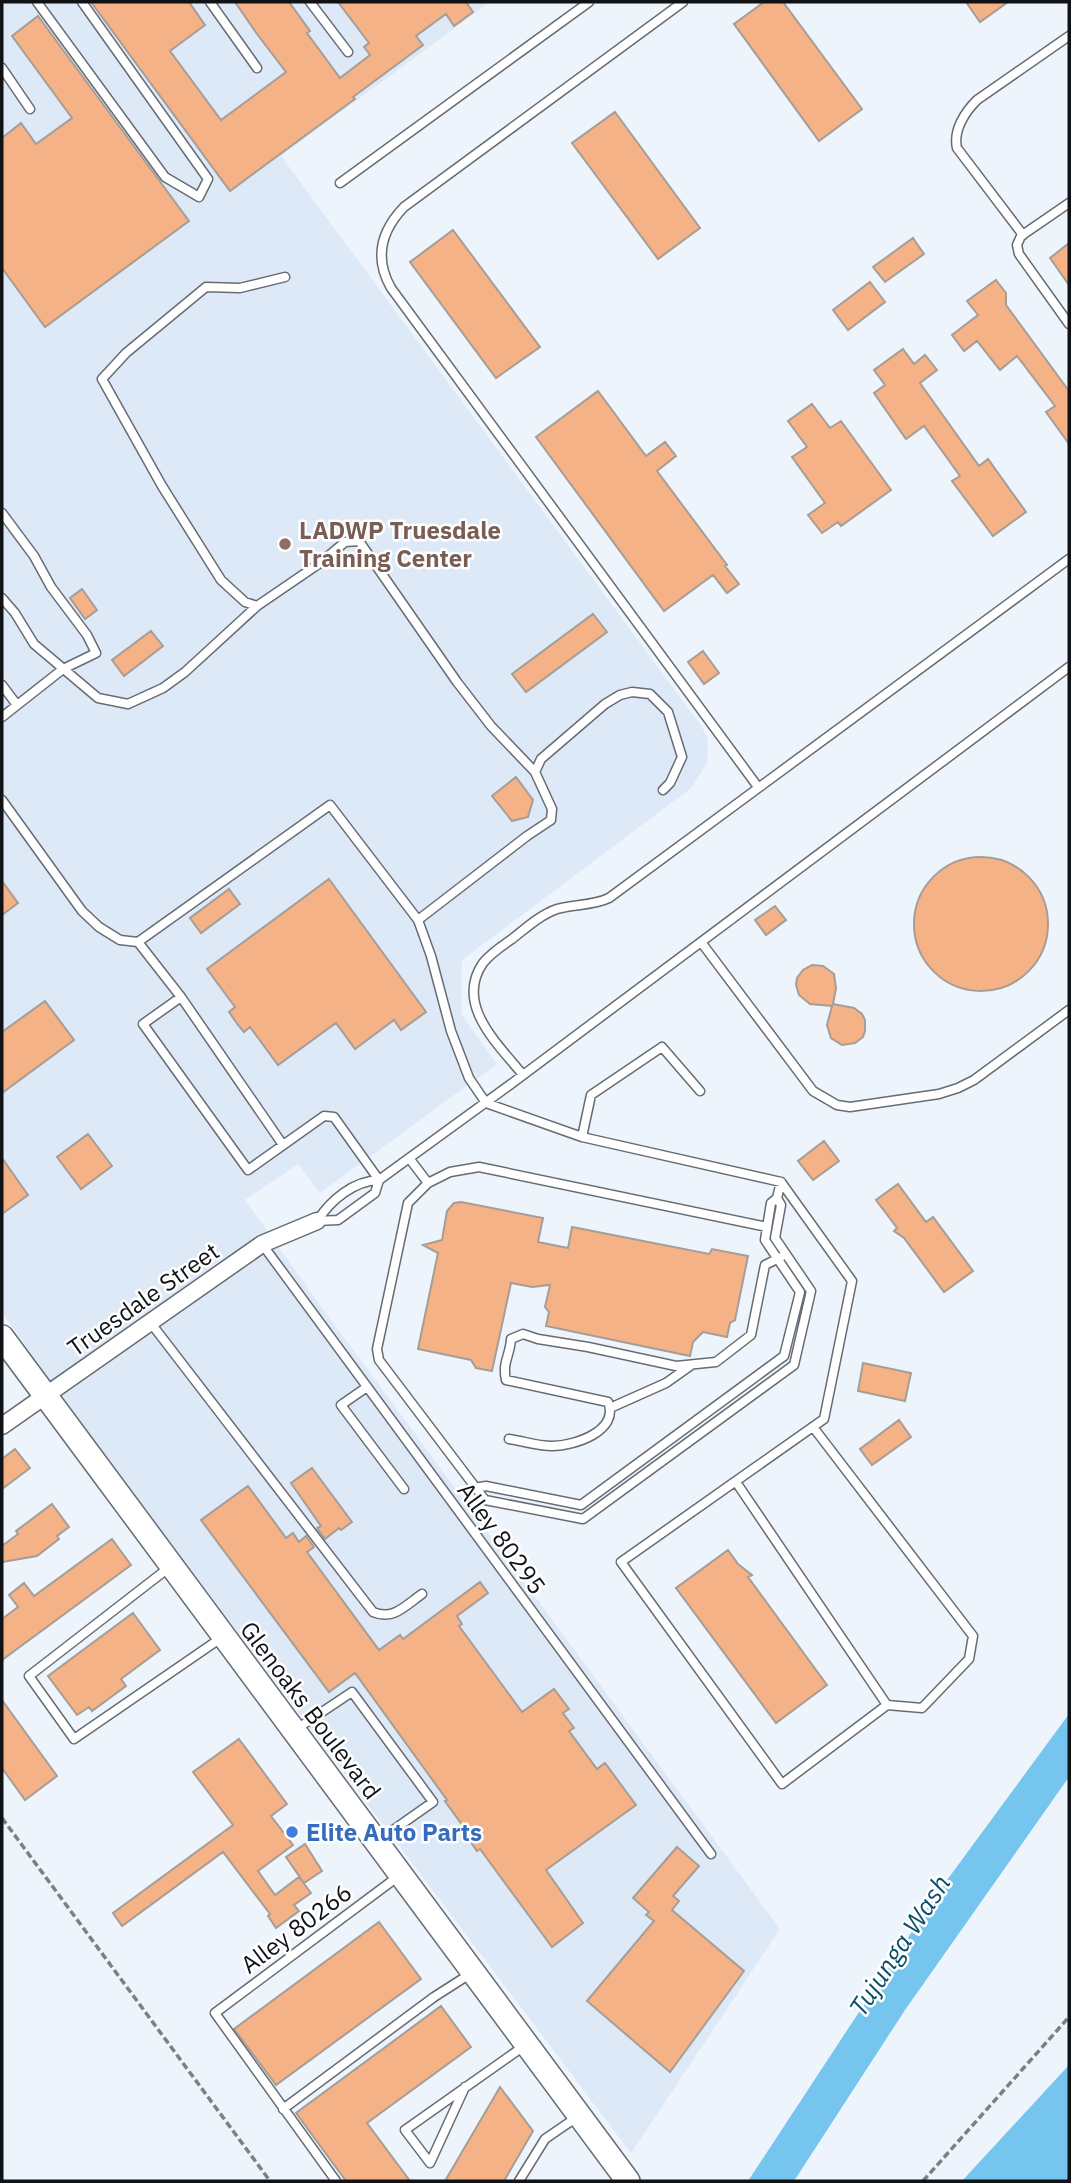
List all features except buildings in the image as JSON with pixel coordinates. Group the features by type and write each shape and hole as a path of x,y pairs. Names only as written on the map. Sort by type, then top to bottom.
{"main road":[{"name":"Glenoaks Boulevard","path":"2,1338 628,2181"}],"street":[{"name":"Truesdale Street","path":"2,1426 262,1244 317,1221"}],"lane":[{"path":"37,2 165,177 199,197 208,179 82,2"},
{"path":"210,2 257,68"},
{"path":"310,2 348,52"},
{"path":"340,183 589,2"},
{"path":"683,2 404,206 395,216 385,236 382,268 391,288 758,787"},
{"path":"1023,234 958,150 956,133 977,100 1069,36"},
{"path":"2,68 30,109"},
{"path":"1069,203 1023,234 1017,242 1017,250 1069,324"},
{"path":"257,606 245,602 221,580 162,486 102,379 126,353 205,288 240,288 285,277"},
{"path":"2,513 34,556 51,587 87,635 96,653 63,669 2,717"},
{"path":"2,598 15,613 34,644 63,669 98,698 128,704 163,688 185,672 257,606 320,563 345,541 359,541 457,682 491,726 535,772 552,809 551,820 418,920"},
{"path":"523,1075 485,1027 476,1011 476,985 484,963 494,952 549,913 609,898 1069,559"},
{"path":"317,1221 328,1204 365,1180 379,1180 1069,667"},
{"path":"2,685 16,705"},
{"path":"535,772 541,760 605,704 620,695 632,692 650,694 668,712 682,757 670,783 663,790"},
{"path":"2,800 82,911 99,927 120,940 138,942 330,805 418,920 432,956 451,1031 469,1078 485,1103 582,1137 781,1182 852,1282 824,1419 621,1562 782,1784 887,1705 922,1708 969,1660 973,1636 813,1427"},
{"path":"138,942 181,997 283,1145"},
{"path":"701,942 813,1091 844,1107 933,1095 958,1088 974,1080 1069,1010"},
{"path":"181,997 143,1024 248,1170 324,1115 334,1117 379,1180"},
{"path":"582,1137 591,1095 662,1047 700,1091"},
{"path":"409,1158 428,1184"},
{"path":"766,1227 479,1167 450,1172 428,1184 408,1203 377,1349 379,1360 485,1500 583,1519 794,1365 811,1291 765,1240 771,1203 777,1198 781,1182"},
{"path":"317,1221 338,1220 375,1193 379,1180"},
{"path":"474,1488 486,1486 581,1505 784,1356 800,1292 775,1238 781,1205 777,1198"},
{"name":"Alley 80295","path":"262,1244 710,1854"},
{"path":"509,1438 551,1446 571,1445 603,1428 610,1419 608,1402 506,1380 503,1369 510,1351 511,1339 523,1334 676,1366 716,1362 751,1335 765,1265 782,1257"},
{"path":"150,1322 373,1612 383,1616 393,1614 422,1594"},
{"path":"610,1408 666,1383 693,1364"},
{"path":"367,1387 341,1405 404,1489"},
{"path":"736,1482 887,1705"},
{"path":"172,1566 29,1676 74,1739 223,1636"},
{"path":"295,1730 352,1692 433,1802 376,1842"},
{"name":"Alley 80266","path":"283,2109 215,2013 400,1875"},
{"path":"337,2181 283,2109 473,1972"},
{"path":"465,2087 430,2163 405,2130 465,2087 526,2044"},
{"path":"519,2181 545,2139 579,2116"}],"path":[{"path":"2,1818 270,2181"},
{"path":"923,2181 1069,2017"}],"shaded area":[{"path":"2,2 490,2 281,156 702,727 708,740 707,763 691,788 462,960 461,1014 497,1064 320,1193 298,1164 245,1200 780,1929 631,2153 56,1391 2,1312"}],"water":[{"path":"1069,1714 1069,1777 905,2010 794,2181 748,2181 936,1895"},
{"path":"1069,2065 1069,2181 962,2181"}],"place":[{"name":"LADWP Truesdale Training Center","path":"285,544"},
{"name":"Elite Auto Parts","path":"292,1832"}],"water label":[{"name":"Tujunga Wash","path":"899,1945"}]}
